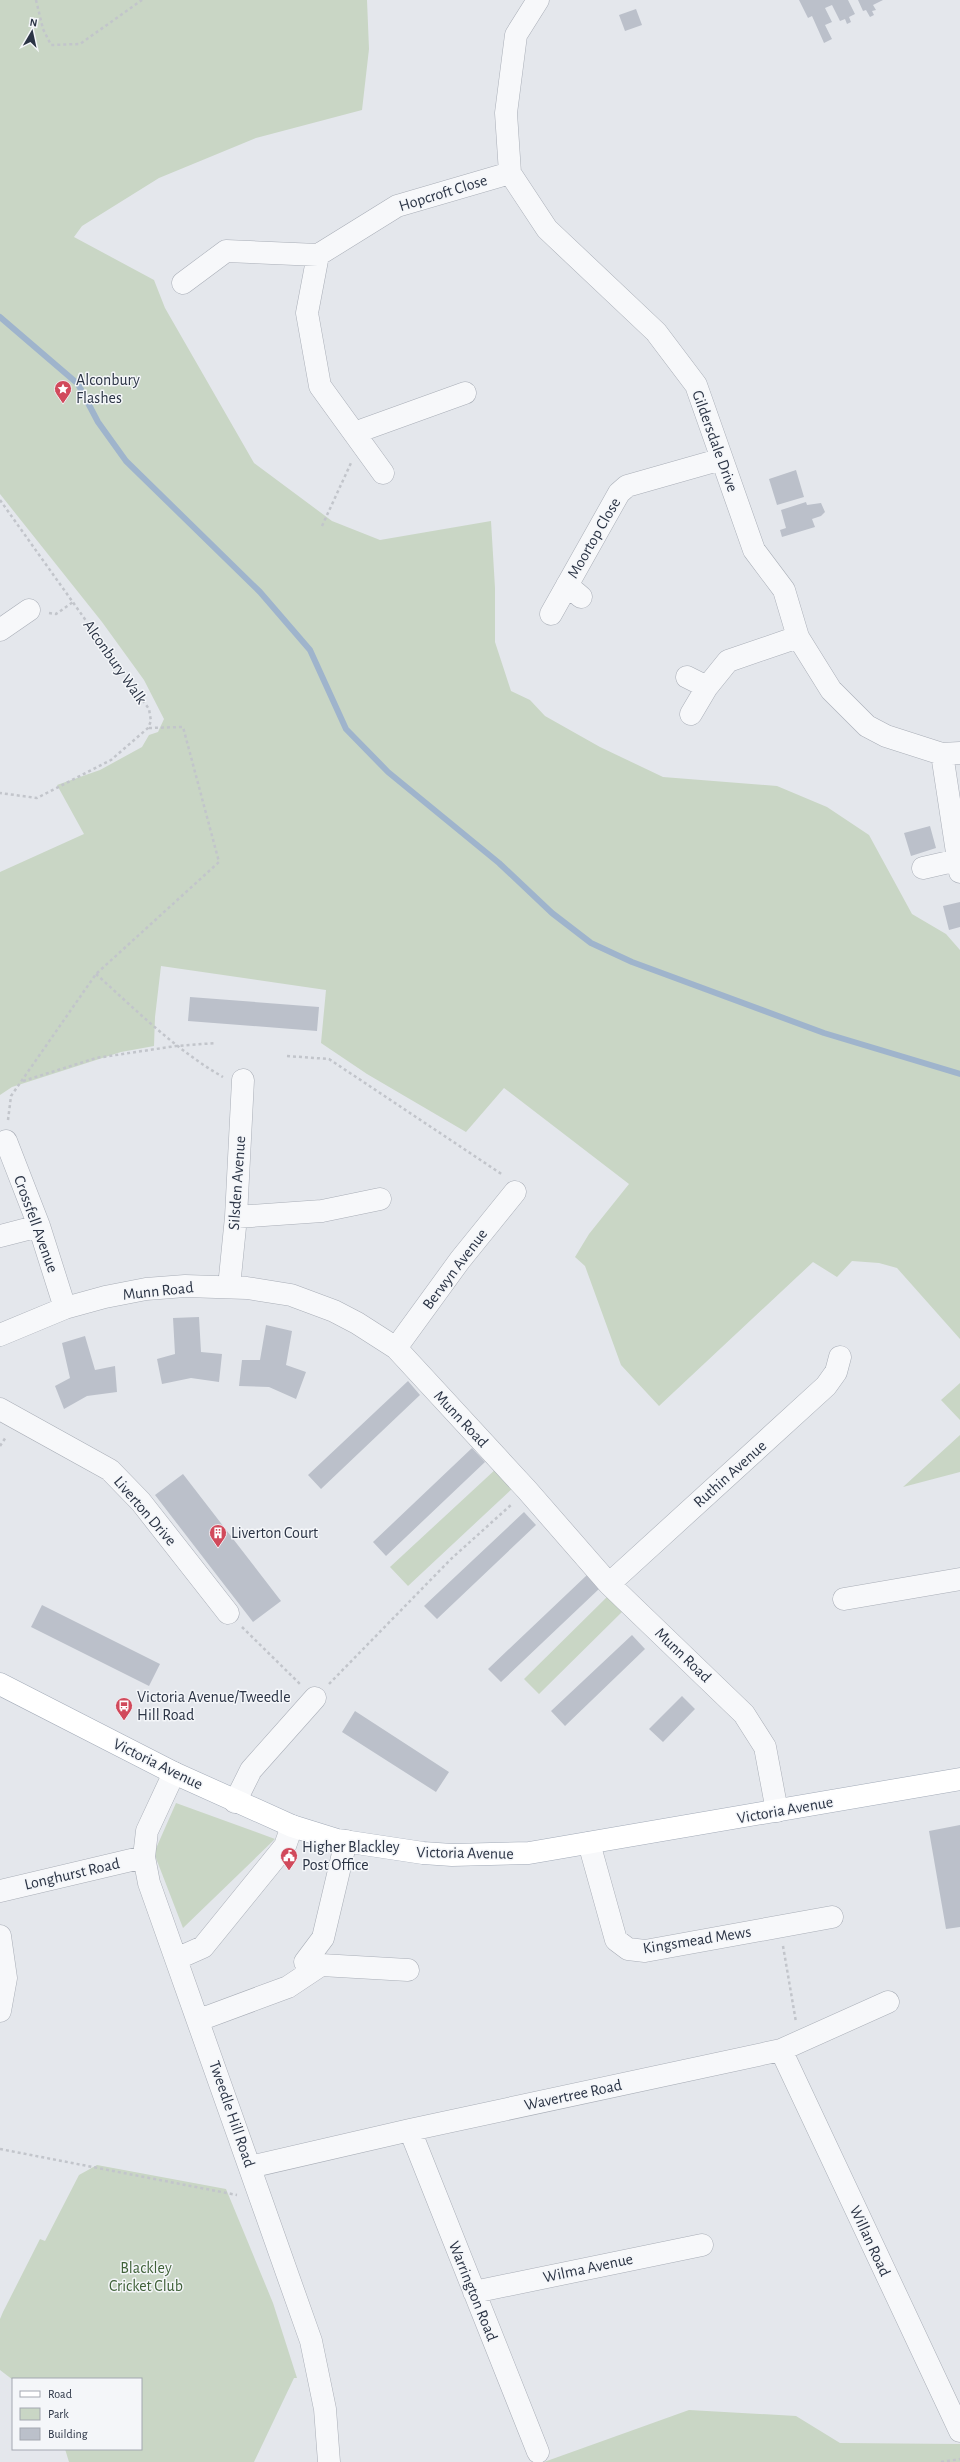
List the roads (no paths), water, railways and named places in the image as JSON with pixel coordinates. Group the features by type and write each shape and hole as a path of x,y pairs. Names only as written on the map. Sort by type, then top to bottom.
{"main road":[{"name":"Victoria Avenue","path":"0,1684 174,1773 235,1802 292,1826 346,1841 423,1854 452,1855 529,1853 960,1780"}],"street":[{"name":"Gildersdale Drive","path":"538,0 516,35 506,113 510,173 547,229 656,332 673,352 696,385 754,550 784,590 798,637 831,690 867,726 886,736 951,753"},
{"name":"Hopcroft Close","path":"318,255 397,206 510,173"},
{"path":"183,283 226,250 318,255 307,313 320,386 383,473"},
{"path":"357,437 465,393"},
{"name":"Moortop Close","path":"551,614 574,591 619,494 627,486 722,459"},
{"path":"0,630 29,610"},
{"path":"691,714 707,687 728,661 798,637"},
{"path":"687,677 707,687"},
{"path":"923,868 959,866 951,753"},
{"name":"Silsden Avenue","path":"229,1287 236,1217 243,1080"},
{"name":"Crossfell Avenue","path":"6,1141 39,1226 66,1308"},
{"name":"Berwyn Avenue","path":"396,1348 460,1260 515,1192"},
{"path":"236,1217 322,1211 380,1199"},
{"path":"0,1236 39,1226"},
{"name":"Munn Road","path":"0,1334 66,1308 146,1289 185,1286 229,1287 290,1295 309,1301 357,1322 396,1348 527,1490 609,1584 744,1714 765,1747 777,1811"},
{"name":"Ruthin Avenue","path":"609,1584 826,1386 836,1372 840,1357"},
{"name":"Liverton Drive","path":"0,1409 110,1470 141,1502 228,1613"},
{"path":"844,1599 960,1579"},
{"path":"235,1802 251,1770 315,1698"},
{"name":"Tweedle Hill Road","path":"174,1773 147,1831 144,1857 149,1883 199,2020 311,2341 325,2409 329,2462"},
{"path":"176,1959 203,1947 285,1846 292,1826"},
{"path":"312,1971 305,1962 323,1938 346,1841"},
{"name":"Kingsmead Mews","path":"589,1843 616,1940 628,1949 645,1950 832,1917"},
{"name":"Longhurst Road","path":"0,1891 144,1857"},
{"path":"0,1936 6,1978 0,2011"},
{"path":"199,2020 288,1987 321,1965 408,1970"},
{"name":"Wavertree Road","path":"250,2167 790,2046 888,2002"},
{"name":"Willan Road","path":"790,2046 960,2431"},
{"name":"Warrington Road","path":"410,2130 538,2452"},
{"name":"Wilma Avenue","path":"474,2292 702,2245"}],"waterway":[{"path":"0,317 78,384 98,422 126,461 260,592 310,650 346,729 388,772 499,863 552,913 591,943 632,962 824,1033 960,1074"}],"place":[{"name":"Alconbury Flashes","path":"63,404"},
{"name":"Liverton Court","path":"218,1548"},
{"name":"Victoria Avenue/Tweedle Hill Road","path":"124,1721"},
{"name":"Higher Blackley Post Office","path":"289,1871"}],"park label":[{"name":"Blackley Cricket Club","path":"146,2277"}]}
